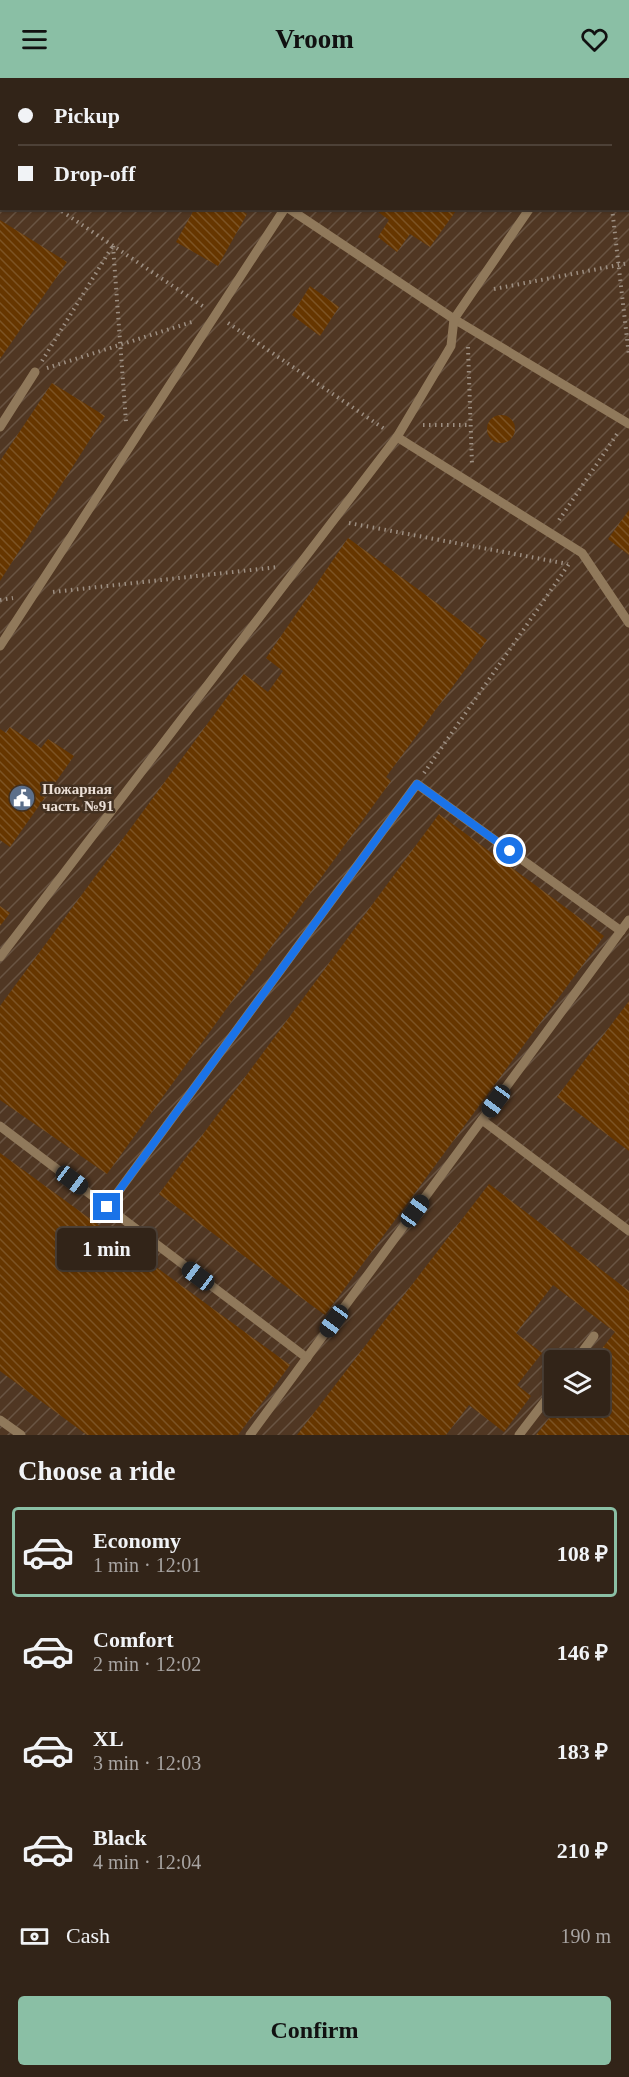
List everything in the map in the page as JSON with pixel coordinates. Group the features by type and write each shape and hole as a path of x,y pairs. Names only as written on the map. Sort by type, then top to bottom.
{"lane":[{"path":"0,646 4,632 35,594 286,210"},
{"path":"290,210 454,320 627,423"},
{"path":"0,957 397,437 451,346 454,320 529,210"},
{"path":"0,427 35,372"},
{"path":"397,437 582,553 629,623"},
{"path":"107,1207 417,784 621,931"},
{"path":"250,1435 629,920"},
{"path":"482,1120 629,1231"},
{"path":"0,1126 307,1358"},
{"path":"584,1350 594,1336"},
{"path":"519,1435 544,1402"},
{"path":"0,1420 21,1435"}],"path":[{"path":"612,210 629,356"},
{"path":"35,372 113,246 128,450"},
{"path":"472,293 629,263"},
{"path":"35,372 216,315"},
{"path":"468,328 472,484"},
{"path":"550,533 627,423"},
{"path":"404,425 470,425"},
{"path":"333,520 594,568"},
{"path":"35,594 300,564"},
{"path":"417,784 569,564"}],"shaded area":[{"path":"0,210 629,210 629,1435 0,1435"}],"building":[{"path":"194,210 240,210 247,214 218,266 176,242"},
{"path":"376,210 457,210 430,247 410,234 397,252 378,237 389,220"},
{"path":"0,220 67,262 0,359"},
{"path":"310,286 339,307 320,336 292,315"},
{"path":"52,383 105,416 0,581 0,461"},
{"path":"501,415 511,419 515,429 511,439 501,443 491,439 487,429 491,419"},
{"path":"629,510 629,555 608,539"},
{"path":"348,538 487,640 386,777 391,781 107,1174 0,1100 0,1006 244,674 268,692 283,671 266,658"},
{"name":"Пожарная часть №91","path":"10,727 41,748 48,739 74,756 10,847 0,840 0,729 6,733"},
{"path":"439,814 604,936 325,1315 159,1194"},
{"path":"0,906 10,913 0,926"},
{"path":"629,1001 629,1151 557,1097"},
{"path":"0,1153 290,1365 238,1435 87,1435 0,1371"},
{"path":"489,1184 629,1291 629,1435 536,1435 551,1416 610,1416 610,1350 601,1350 615,1332 553,1285 516,1333 542,1353 517,1385 531,1396 504,1432 469,1405 446,1435 297,1435"}],"place":[{"name":"Пожарная часть №91","path":"22,798"}],"route":[{"path":"107,1207 417,784 510,851"}]}
